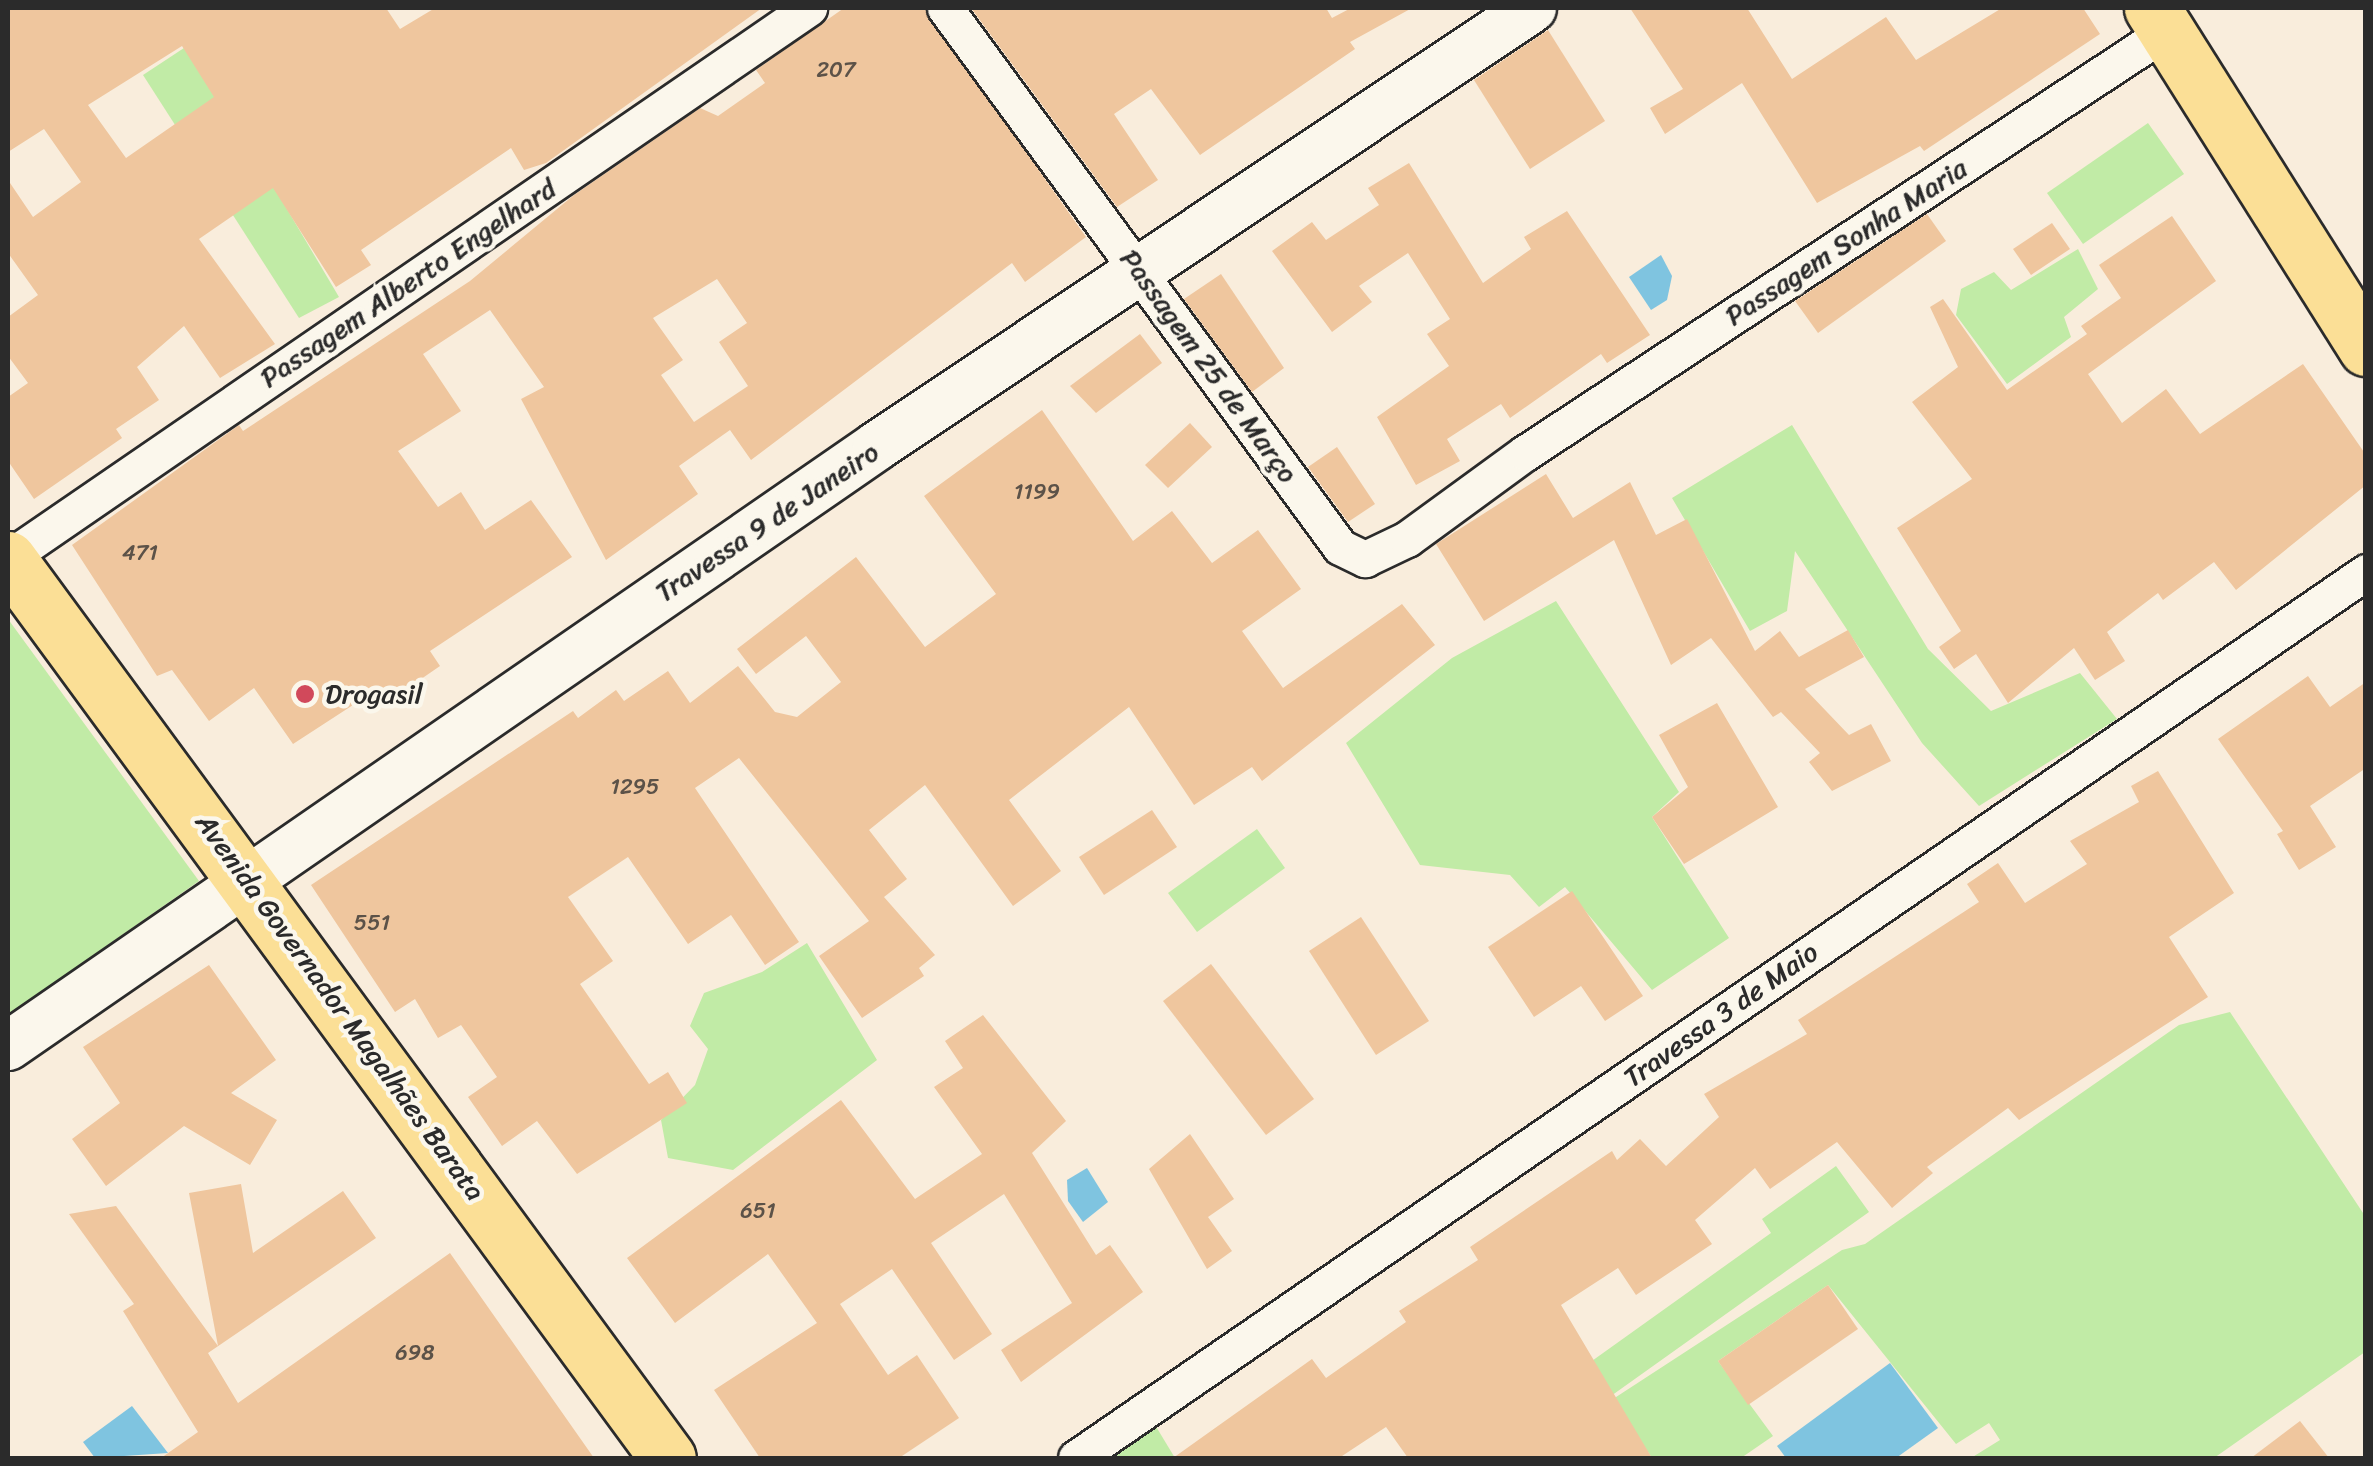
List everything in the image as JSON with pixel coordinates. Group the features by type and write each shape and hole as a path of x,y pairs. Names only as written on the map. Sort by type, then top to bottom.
{"main road":[{"name":"Travessa 9 de Janeiro","path":"8,1046 248,878 1532,8"},
{"path":"2160,19 2366,348"},
{"name":"Avenida Governador Magalhães Barata","path":"8,559 248,878 668,1458"}],"street":[{"name":"Passagem Alberto Engelhard","path":"8,559 809,8"},
{"name":"Passagem 25 de Março","path":"945,8 1348,553 1375,557 1407,539 1524,453"},
{"name":"Passagem Sonha Maria","path":"1524,453 2160,19"},
{"name":"Travessa 3 de Maio","path":"1076,1458 2366,572"}],"green space":[{"path":"184,48 271,182 339,297 299,318 143,75"},
{"path":"2148,123 2184,174 2083,244 2047,193"},
{"path":"2078,249 2098,289 2064,317 2071,337 2007,384 1956,315 1961,289 1994,272 2011,290"},
{"path":"1792,425 1928,649 1991,711 2080,673 2117,719 1979,806 1922,743 1795,551 1787,611 1750,631 1672,498"},
{"path":"1556,601 1679,792 1652,817 1729,938 1652,990 1565,887 1539,907 1510,875 1420,865 1346,743 1452,658"},
{"path":"8,619 199,881 8,1015"},
{"path":"1257,829 1285,868 1197,932 1168,893"},
{"path":"807,943 877,1060 733,1170 668,1158 661,1120 695,1085 708,1049 690,1026 704,993 762,972"},
{"path":"2230,1012 2365,1216 2365,1352 2214,1458 1971,1458 2000,1440 1989,1423 1956,1444 1828,1285 1718,1361 1773,1436 1741,1458 1652,1458 1613,1399 1842,1250 1865,1244 2179,1025"},
{"path":"1836,1166 1869,1212 1524,1458 1456,1458 1771,1233 1762,1219"},
{"path":"1146,1410 1175,1458 1076,1458"}],"water":[{"path":"1661,255 1672,276 1667,300 1651,310 1629,277"},
{"path":"1087,1168 1108,1202 1083,1222 1068,1201 1067,1180"},
{"path":"1890,1363 1938,1428 1896,1458 1786,1458 1777,1446"},
{"path":"132,1406 168,1453 95,1458 83,1442"}],"building":[{"path":"8,8 386,8 400,29 435,8 762,8 546,163 524,170 511,148 361,250 371,265 336,287 273,188 199,239 275,344 220,378 184,326 137,367 159,400 116,429 122,438 34,499 8,461 8,397 28,383 8,356 8,317 38,295 8,253 8,180 33,217 81,182 44,129 8,152","holes":["182,46 214,97 126,158 88,105"]},
{"path":"844,8 924,8 1086,237 1025,282 1012,263 751,460 730,430 679,466 698,494 606,560 521,399 544,387 490,310 423,354 461,411 398,451 438,507 461,492 485,530 531,500 572,557 430,651 440,666 382,706 373,692 293,744 254,688 209,721 172,670 157,676 72,545 239,425 243,431 470,281 574,195 700,108 718,116 765,83 756,70","holes":["717,279 747,323 719,342 748,386 694,422 661,375 683,360 653,318"]},
{"path":"971,8 1326,8 1332,18 1351,8 1412,8 1350,42 1355,49 1200,155 1151,89 1114,114 1158,180 1117,207"},
{"path":"1630,8 1747,8 1792,79 1886,17 1916,60 2002,8 2083,8 2100,34 1924,151 1920,146 1817,203 1742,83 1665,134 1650,108 1683,89"},
{"path":"1548,30 1605,121 1530,169 1474,80"},
{"path":"1409,163 1483,283 1531,249 1524,237 1567,211 1650,335 1607,363 1601,354 1510,418 1501,404 1447,439 1460,461 1416,485 1377,417 1449,366 1427,334 1450,319 1408,253 1359,286 1372,302 1332,332 1272,251 1312,222 1326,240 1379,205 1368,188"},
{"path":"1927,214 1946,241 1818,333 1795,301"},
{"path":"2172,216 2216,281 2088,374 2122,423 2166,389 2200,434 2303,364 2366,455 2366,485 2236,590 2214,562 2163,600 2158,593 2107,632 2125,661 2095,680 2074,648 2008,703 1976,654 1954,669 1939,647 1961,631 1897,528 1972,479 1912,402 1958,367 1930,307 1943,299 2007,390 2087,334 2081,326 2121,298 2099,265"},
{"path":"2052,223 2070,249 2031,275 2013,249"},
{"path":"1221,274 1284,368 1252,392 1184,299"},
{"path":"1140,334 1162,363 1096,413 1070,386"},
{"path":"1042,410 1133,541 1172,511 1212,563 1258,530 1301,589 1242,631 1283,688 1402,604 1435,645 1262,781 1252,767 1194,805 1129,707 1009,800 1061,871 1013,906 925,785 869,830 907,879 884,897 935,955 919,968 924,976 862,1018 819,956 869,921 739,758 695,788 799,942 765,965 731,915 688,944 628,857 568,897 613,961 580,984 649,1084 668,1072 687,1103 577,1174 537,1121 502,1146 468,1097 497,1077 461,1025 438,1038 415,999 395,1012 311,885 573,711 578,718 616,690 624,701 668,671 690,703 738,666 775,712 797,717 841,682 806,636 756,674 737,649 856,557 925,647 996,594 924,496"},
{"path":"1190,423 1212,447 1168,488 1145,465"},
{"path":"1337,447 1375,504 1348,522 1308,467"},
{"path":"1546,474 1573,518 1630,482 1656,535 1687,519 1755,651 1780,631 1799,657 1848,630 1864,657 1805,689 1849,735 1871,724 1891,761 1832,791 1809,762 1820,753 1781,712 1773,717 1711,638 1671,665 1614,540 1484,621 1436,544"},
{"path":"2308,676 2330,707 2366,682 2366,768 2310,806 2336,847 2299,870 2277,834 2283,831 2218,739"},
{"path":"1717,703 1778,807 1684,864 1652,817 1688,787 1659,735"},
{"path":"2158,771 2234,893 2169,937 2208,997 2019,1120 2008,1108 1927,1167 1933,1173 1892,1208 1837,1142 1770,1189 1755,1168 1695,1220 1712,1244 1636,1295 1618,1268 1561,1305 1652,1458 1408,1458 1386,1427 1339,1458 1173,1458 1312,1359 1326,1378 1406,1322 1399,1311 1478,1260 1470,1247 1612,1151 1617,1160 1640,1139 1666,1166 1719,1117 1704,1094 1807,1034 1798,1020 1979,902 1967,884 1998,863 2025,903 2087,864 2070,841 2139,802 2131,786"},
{"path":"1152,810 1177,847 1104,895 1079,857"},
{"path":"1572,891 1643,996 1605,1021 1581,986 1534,1017 1488,947"},
{"path":"1361,917 1429,1021 1376,1055 1309,951"},
{"path":"1211,964 1314,1099 1266,1135 1163,1001"},
{"path":"209,965 276,1060 231,1093 277,1120 250,1165 184,1126 106,1186 72,1139 120,1103 83,1047"},
{"path":"983,1015 1066,1121 1032,1153 1096,1255 1110,1245 1143,1292 1021,1382 1001,1350 1072,1303 1004,1194 931,1243 992,1334 954,1360 892,1269 840,1304 888,1375 917,1355 959,1418 899,1458 760,1458 714,1390 817,1323 768,1254 675,1323 627,1258 841,1100 915,1199 982,1154 934,1087 963,1068 945,1041"},
{"path":"1190,1134 1234,1199 1208,1217 1232,1251 1207,1269 1149,1169"},
{"path":"241,1184 253,1253 343,1191 376,1238 208,1353 238,1403 450,1253 594,1458 161,1458 198,1432 123,1311 134,1304 69,1214 116,1206 218,1346 189,1193"},
{"path":"1828,1285 1858,1329 1748,1405 1718,1361"},
{"path":"2300,1421 2329,1458 2251,1458"}],"place":[{"name":"Drogasil","path":"305,694"}]}
